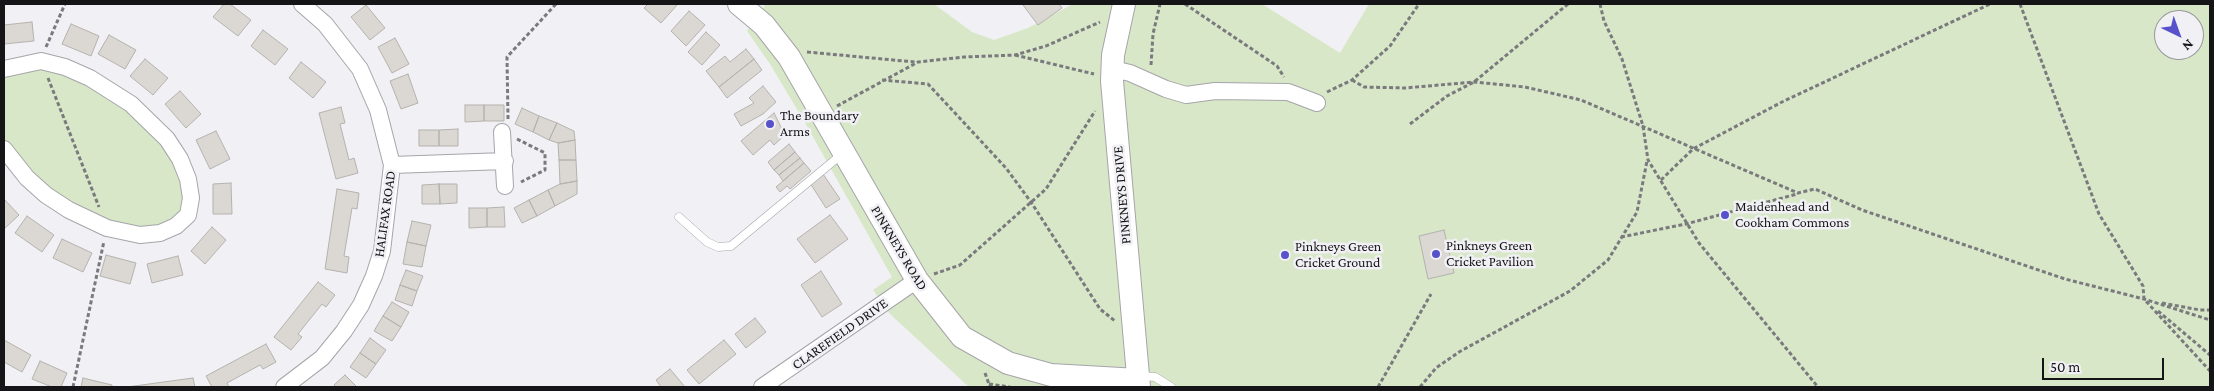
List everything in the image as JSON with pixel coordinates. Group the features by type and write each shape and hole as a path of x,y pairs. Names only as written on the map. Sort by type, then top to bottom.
{"street":[{"name":"HALIFAX ROAD","path":"284,387 322,358 344,331 361,304 374,276 382,251 392,165 378,110 360,69 325,24 302,4"},
{"name":"PINKNEYS ROAD","path":"739,4 764,25 790,57 917,280 962,337 978,348 1008,363 1051,375 1138,381"},
{"name":"PINKNEYS DRIVE","path":"1123,8 1114,55 1104,71 1138,381"},
{"path":"4,69 41,61 65,67 90,78 131,104 167,139 180,159 188,179 191,198 188,215 176,226 160,233 140,235 107,228 69,210 46,195 26,178 4,149"},
{"path":"1104,71 1130,73 1186,95 1223,91 1288,92 1319,98"},
{"path":"502,132 505,162 504,186"},
{"path":"392,165 505,162"},
{"name":"CLAREFIELD DRIVE","path":"762,387 917,280"}],"lane":[{"path":"679,217 707,242 718,247 731,246 843,152"},
{"path":"1138,381 1155,377 1171,387"}],"path":[{"path":"64,4 41,61 107,228 72,387"},
{"path":"502,132 508,123 507,57 556,4"},
{"path":"1150,82 1153,34 1160,4"},
{"path":"1185,4 1277,66 1285,78"},
{"path":"1319,98 1352,80 1390,46 1419,4"},
{"path":"1410,124 1447,96 1474,82 1568,4"},
{"path":"1420,387 1436,368 1459,352 1542,308 1593,274 1608,260 1637,212 1648,160 1643,126 1622,59 1604,21 1600,4"},
{"path":"1661,180 1694,149 1782,102 1990,4"},
{"path":"2020,4 2099,214 2143,286 2144,299 2210,371"},
{"path":"1014,55 1046,46 1123,8"},
{"path":"790,57 806,52 918,62 964,57 1014,55 1104,71"},
{"path":"822,116 882,80 918,62"},
{"path":"882,80 928,84 1006,168 1031,202 1100,309 1116,322"},
{"path":"1352,80 1364,87 1405,88 1474,82 1526,87 1581,100 1798,193 1815,189 1862,210 2064,279 2144,299 2200,310 2210,310"},
{"path":"917,280 960,265 1046,188 1097,108"},
{"path":"1648,160 1699,244 1818,387"},
{"path":"1621,237 1686,224 1815,189"},
{"path":"1378,387 1431,294"},
{"path":"2144,299 2210,320"},
{"path":"2144,299 2210,355"},
{"path":"989,384 1010,387"}],"green space":[{"path":"766,4 934,4 972,32 994,40 1028,28 1073,4 1262,4 1340,53 1369,4 2210,4 2210,387 969,387 890,314 873,290 892,277 770,64 747,31"},
{"path":"36,68 64,73 86,84 127,110 159,140 172,159 180,180 184,195 181,211 170,219 154,226 136,228 112,224 88,213 47,188 13,153 4,139 4,75"}],"building":[{"path":"224,4 230,4 251,20 238,36 213,17"},
{"path":"648,4 678,4 661,23 644,8"},
{"path":"1059,4 1062,8 1038,25 1023,5"},
{"path":"366,5 385,28 370,40 351,17"},
{"path":"689,11 705,25 686,46 671,31"},
{"path":"32,22 34,41 4,44 4,25"},
{"path":"71,24 99,36 91,56 62,44"},
{"path":"263,30 288,49 275,65 251,46"},
{"path":"706,32 720,45 702,65 688,52"},
{"path":"109,35 136,50 125,69 98,54"},
{"path":"395,38 409,64 392,73 378,47"},
{"path":"746,49 754,59 719,87 706,71 725,56 730,62"},
{"path":"145,59 168,78 153,95 130,76"},
{"path":"754,59 762,70 727,98 719,87"},
{"path":"301,62 326,82 313,98 289,78"},
{"path":"408,74 418,103 401,109 390,81"},
{"path":"763,86 776,102 763,114 741,126 734,114 754,103 749,98"},
{"path":"180,91 201,114 186,128 165,104"},
{"path":"465,105 484,105 484,121 465,122"},
{"path":"484,105 504,105 504,121 484,121"},
{"path":"341,107 345,123 340,124 349,160 354,158 358,173 336,179 319,113"},
{"path":"522,108 539,116 533,132 515,124"},
{"name":"The Boundary Arms","path":"774,113 785,135 774,145 770,140 753,155 741,141"},
{"path":"539,116 557,123 549,140 533,132"},
{"path":"557,123 574,131 575,140 558,143 549,140"},
{"path":"458,129 458,146 439,146 439,130"},
{"path":"419,130 439,130 439,146 419,146"},
{"path":"216,131 230,159 210,169 196,140"},
{"path":"575,140 576,160 559,160 558,143"},
{"path":"789,144 795,152 774,170 768,162"},
{"path":"795,152 800,158 779,175 774,170"},
{"path":"800,158 804,163 783,181 779,175"},
{"path":"559,160 576,160 577,181 560,184"},
{"path":"804,163 811,171 790,189 787,186 780,192 776,187"},
{"path":"823,174 840,199 826,208 810,183"},
{"path":"577,181 577,194 555,206 548,190 560,184"},
{"path":"231,183 232,214 213,214 213,184"},
{"path":"439,184 457,184 457,203 440,204"},
{"path":"439,184 440,204 422,204 422,185"},
{"path":"337,189 359,193 357,209 352,208 344,256 349,257 347,273 325,269"},
{"path":"548,190 555,206 537,216 529,200"},
{"path":"4,199 19,215 4,229"},
{"path":"529,200 537,216 522,223 514,208"},
{"path":"504,207 505,227 487,227 487,208"},
{"path":"469,208 487,208 487,227 469,228"},
{"path":"830,215 848,239 815,263 797,239"},
{"path":"27,216 54,235 42,252 15,233"},
{"path":"412,221 431,225 426,246 407,242"},
{"path":"212,227 226,240 205,264 191,251"},
{"name":"Pinkneys Green Cricket Pavilion","path":"1444,230 1454,273 1428,279 1419,236"},
{"path":"62,239 92,253 83,272 53,258"},
{"path":"407,242 426,246 422,267 403,264"},
{"path":"106,255 136,263 130,284 100,276"},
{"path":"178,256 183,275 152,283 147,264"},
{"path":"406,270 423,276 417,291 400,285"},
{"path":"821,271 842,304 822,317 801,285"},
{"path":"318,282 335,295 326,307 322,304 298,334 302,337 291,350 274,337"},
{"path":"400,285 417,291 412,306 395,300"},
{"path":"392,302 409,312 401,327 383,316"},
{"path":"383,316 401,327 392,341 374,331"},
{"path":"755,318 766,332 746,348 735,334"},
{"path":"370,338 386,350 376,364 360,353"},
{"path":"4,340 31,355 22,372 4,362"},
{"path":"724,340 736,354 699,384 687,370"},
{"path":"266,344 276,362 263,369 260,365 227,383 229,387 212,387 206,376"},
{"path":"360,353 376,364 366,378 350,367"},
{"path":"40,361 67,373 61,387 52,387 32,379"},
{"path":"670,369 685,387 661,387 656,380"},
{"path":"345,375 357,387 336,387 334,385"},
{"path":"83,378 112,385 112,387 81,387"},
{"path":"193,378 195,387 127,387"}],"place":[{"name":"The Boundary Arms","path":"770,124"},
{"name":"Maidenhead and Cookham Commons","path":"1725,215"},
{"name":"Pinkneys Green Cricket Pavilion","path":"1436,254"},
{"name":"Pinkneys Green Cricket Ground","path":"1285,255"}]}
